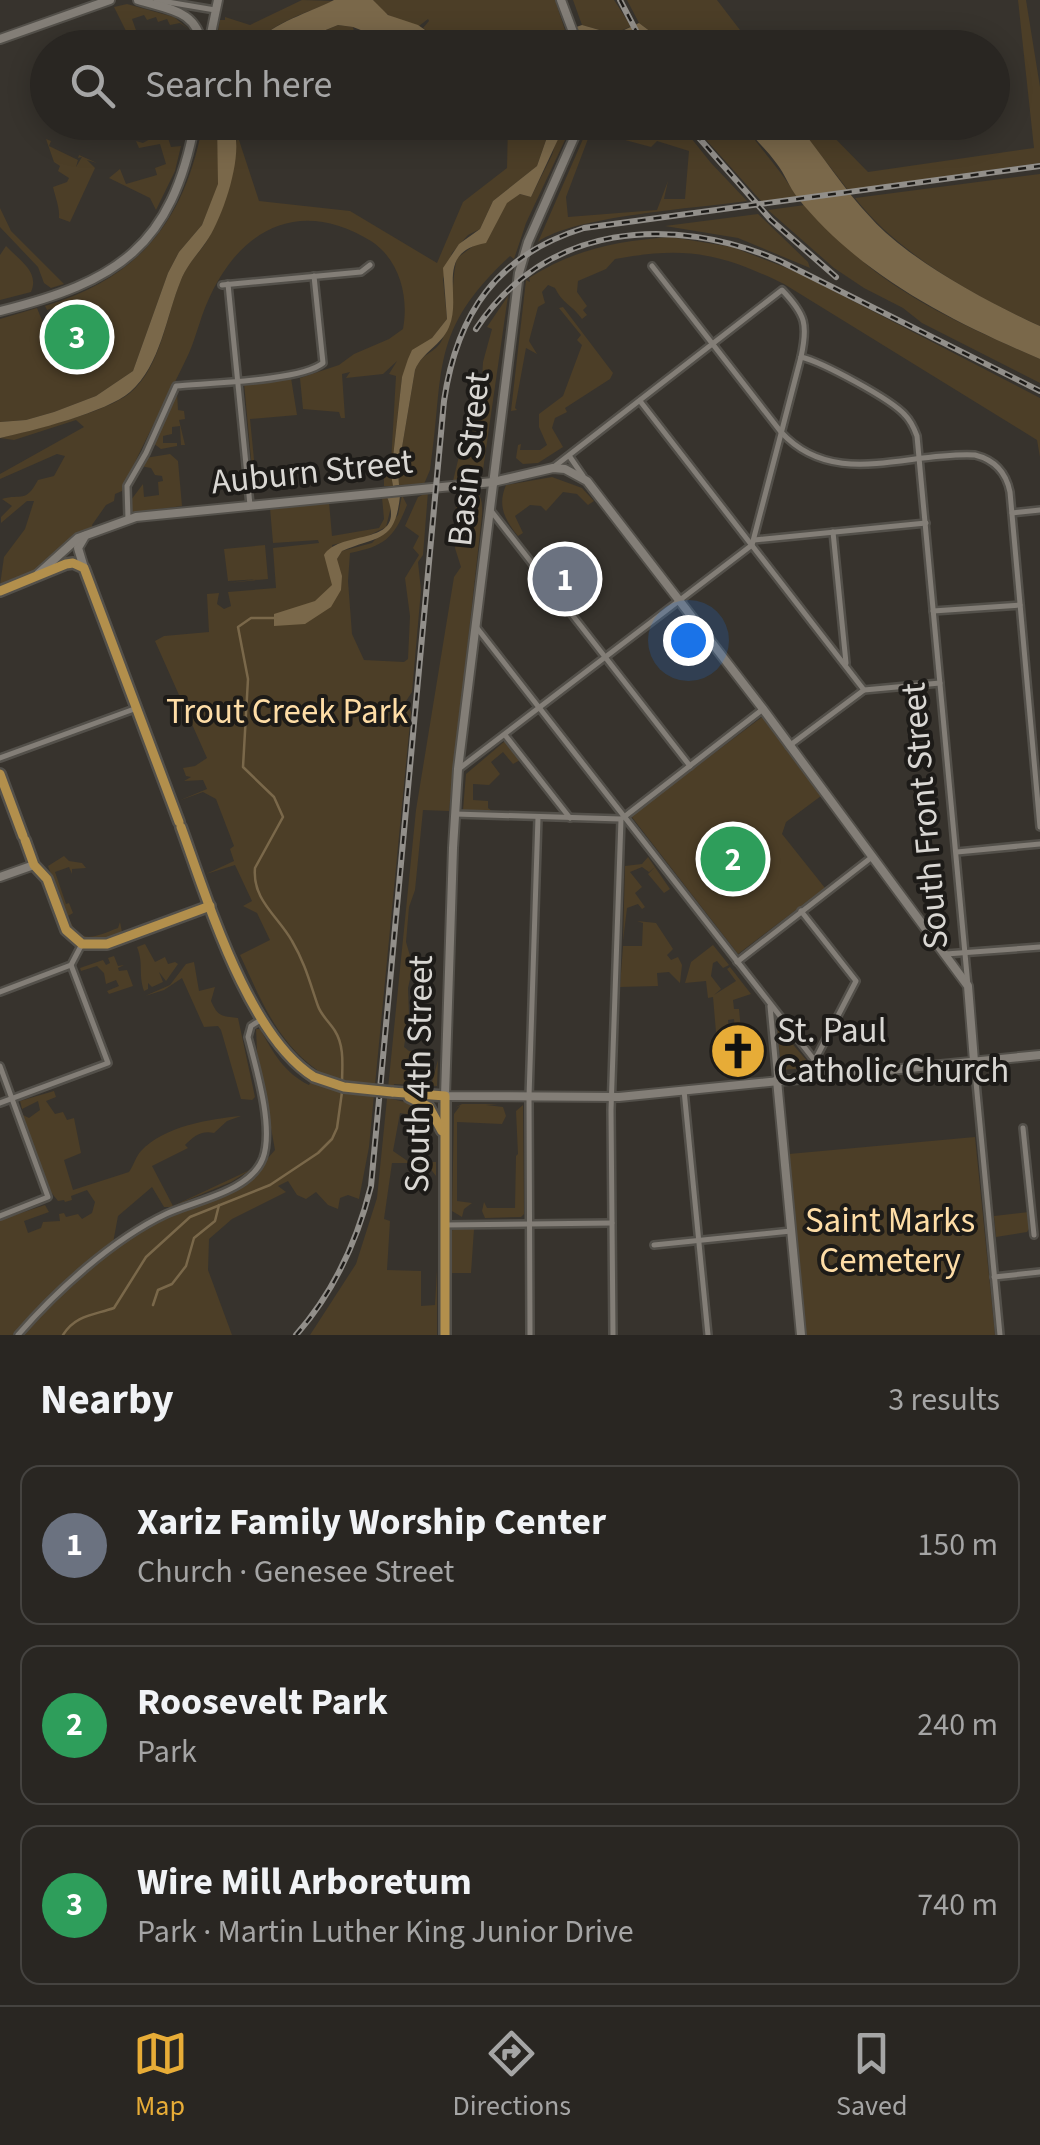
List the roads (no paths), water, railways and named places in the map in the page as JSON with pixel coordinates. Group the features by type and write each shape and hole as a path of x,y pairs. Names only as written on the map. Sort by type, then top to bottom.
{"main road":[{"path":"0,39 110,0"},
{"path":"138,0 188,16 198,30"},
{"path":"561,0 573,30"},
{"path":"211,30 217,5"},
{"path":"0,311 63,294 94,280 148,238 181,181 191,140"},
{"name":"Basin Street","path":"454,814 522,256 573,140"},
{"path":"553,468 585,479 763,709 968,986"},
{"name":"Auburn Street","path":"35,577 68,544 128,519 492,482 553,468"},
{"path":"88,533 78,543 84,568 210,906 262,1019 284,1054 314,1077 344,1087 445,1096 612,1096 1040,1055"},
{"path":"0,591 66,564 84,568"},
{"path":"0,774 34,864 47,879 66,930 82,944 107,944 210,906"},
{"name":"South 4th Street","path":"444,1335 445,1096 454,814"},
{"path":"0,877 34,864"},
{"name":"South Front Street","path":"968,986 974,1061"},
{"path":"777,1080 800,1335"},
{"path":"392,1092 430,1108 445,1141"}],"street":[{"path":"156,0 217,5"},
{"path":"250,506 225,284 361,272 370,264"},
{"path":"652,266 781,432 806,453 840,464 967,454 993,462 1008,482 1040,827"},
{"path":"128,519 127,486 176,386 295,374 323,363 314,276"},
{"name":"Auburn Street","path":"553,468 782,290 805,322 801,358"},
{"path":"752,542 801,358"},
{"name":"South Front Street","path":"801,358 818,362 904,413 914,428 968,986"},
{"path":"640,401 864,690"},
{"path":"570,456 585,479"},
{"path":"490,510 690,766"},
{"path":"1012,512 1040,510"},
{"path":"458,769 752,542 926,523"},
{"path":"833,532 846,666"},
{"path":"933,611 1020,605"},
{"path":"477,627 826,1075"},
{"path":"789,746 864,690 940,683"},
{"path":"0,758 136,708"},
{"path":"454,814 623,818 763,709"},
{"path":"505,735 570,818"},
{"path":"530,1335 529,1097 538,816"},
{"path":"613,1335 612,1096 623,818"},
{"path":"957,852 1040,844"},
{"path":"737,962 872,858"},
{"path":"802,911 856,981 814,1061"},
{"path":"0,992 71,965 82,944"},
{"path":"946,954 1040,947"},
{"path":"0,1103 108,1063 71,965"},
{"path":"770,1003 777,1080"},
{"path":"18,1335 46,1304 127,1237 249,1177 262,1158 266,1130 248,1037 250,1026 262,1019"},
{"name":"South Front Street","path":"974,1061 1000,1335"},
{"path":"0,1066 48,1197 0,1216"},
{"path":"684,1090 708,1335"},
{"path":"1024,1128 1034,1235"},
{"path":"444,1202 451,1216 466,1223"},
{"path":"444,1225 612,1223"},
{"path":"654,1245 791,1231"},
{"path":"994,1276 1040,1272"}],"waterway":[{"path":"276,618 251,618 238,627 248,679 243,767 274,797 283,817 255,868 255,879 262,899 297,949 319,1009 338,1037 342,1084"},
{"path":"63,1335 79,1320 114,1308 146,1257 190,1217 270,1185 318,1153 337,1128 342,1092"},
{"path":"153,1305 158,1290 172,1284 186,1266 194,1238 215,1221 219,1205"}],"railway":[{"path":"620,0 636,30"},
{"path":"701,140 771,220 836,277"},
{"path":"296,1335 322,1301 342,1265 371,1186 444,401 450,369 471,315 505,271 527,254 584,228 1040,166"},
{"path":"476,329 505,294 538,267 574,249 613,238 654,234 696,237 739,246 780,261 1040,391"}],"place":[{"name":"Wire Mill Arboretum","path":"77,337"},
{"name":"Xariz Family Worship Center","path":"565,579"},
{"name":"Roosevelt Park","path":"733,859"},
{"name":"St. Paul Catholic Church","path":"738,1051"}],"park label":[{"name":"Trout Creek Park","path":"287,712"},
{"name":"Saint Marks Cemetery","path":"890,1241"}]}
